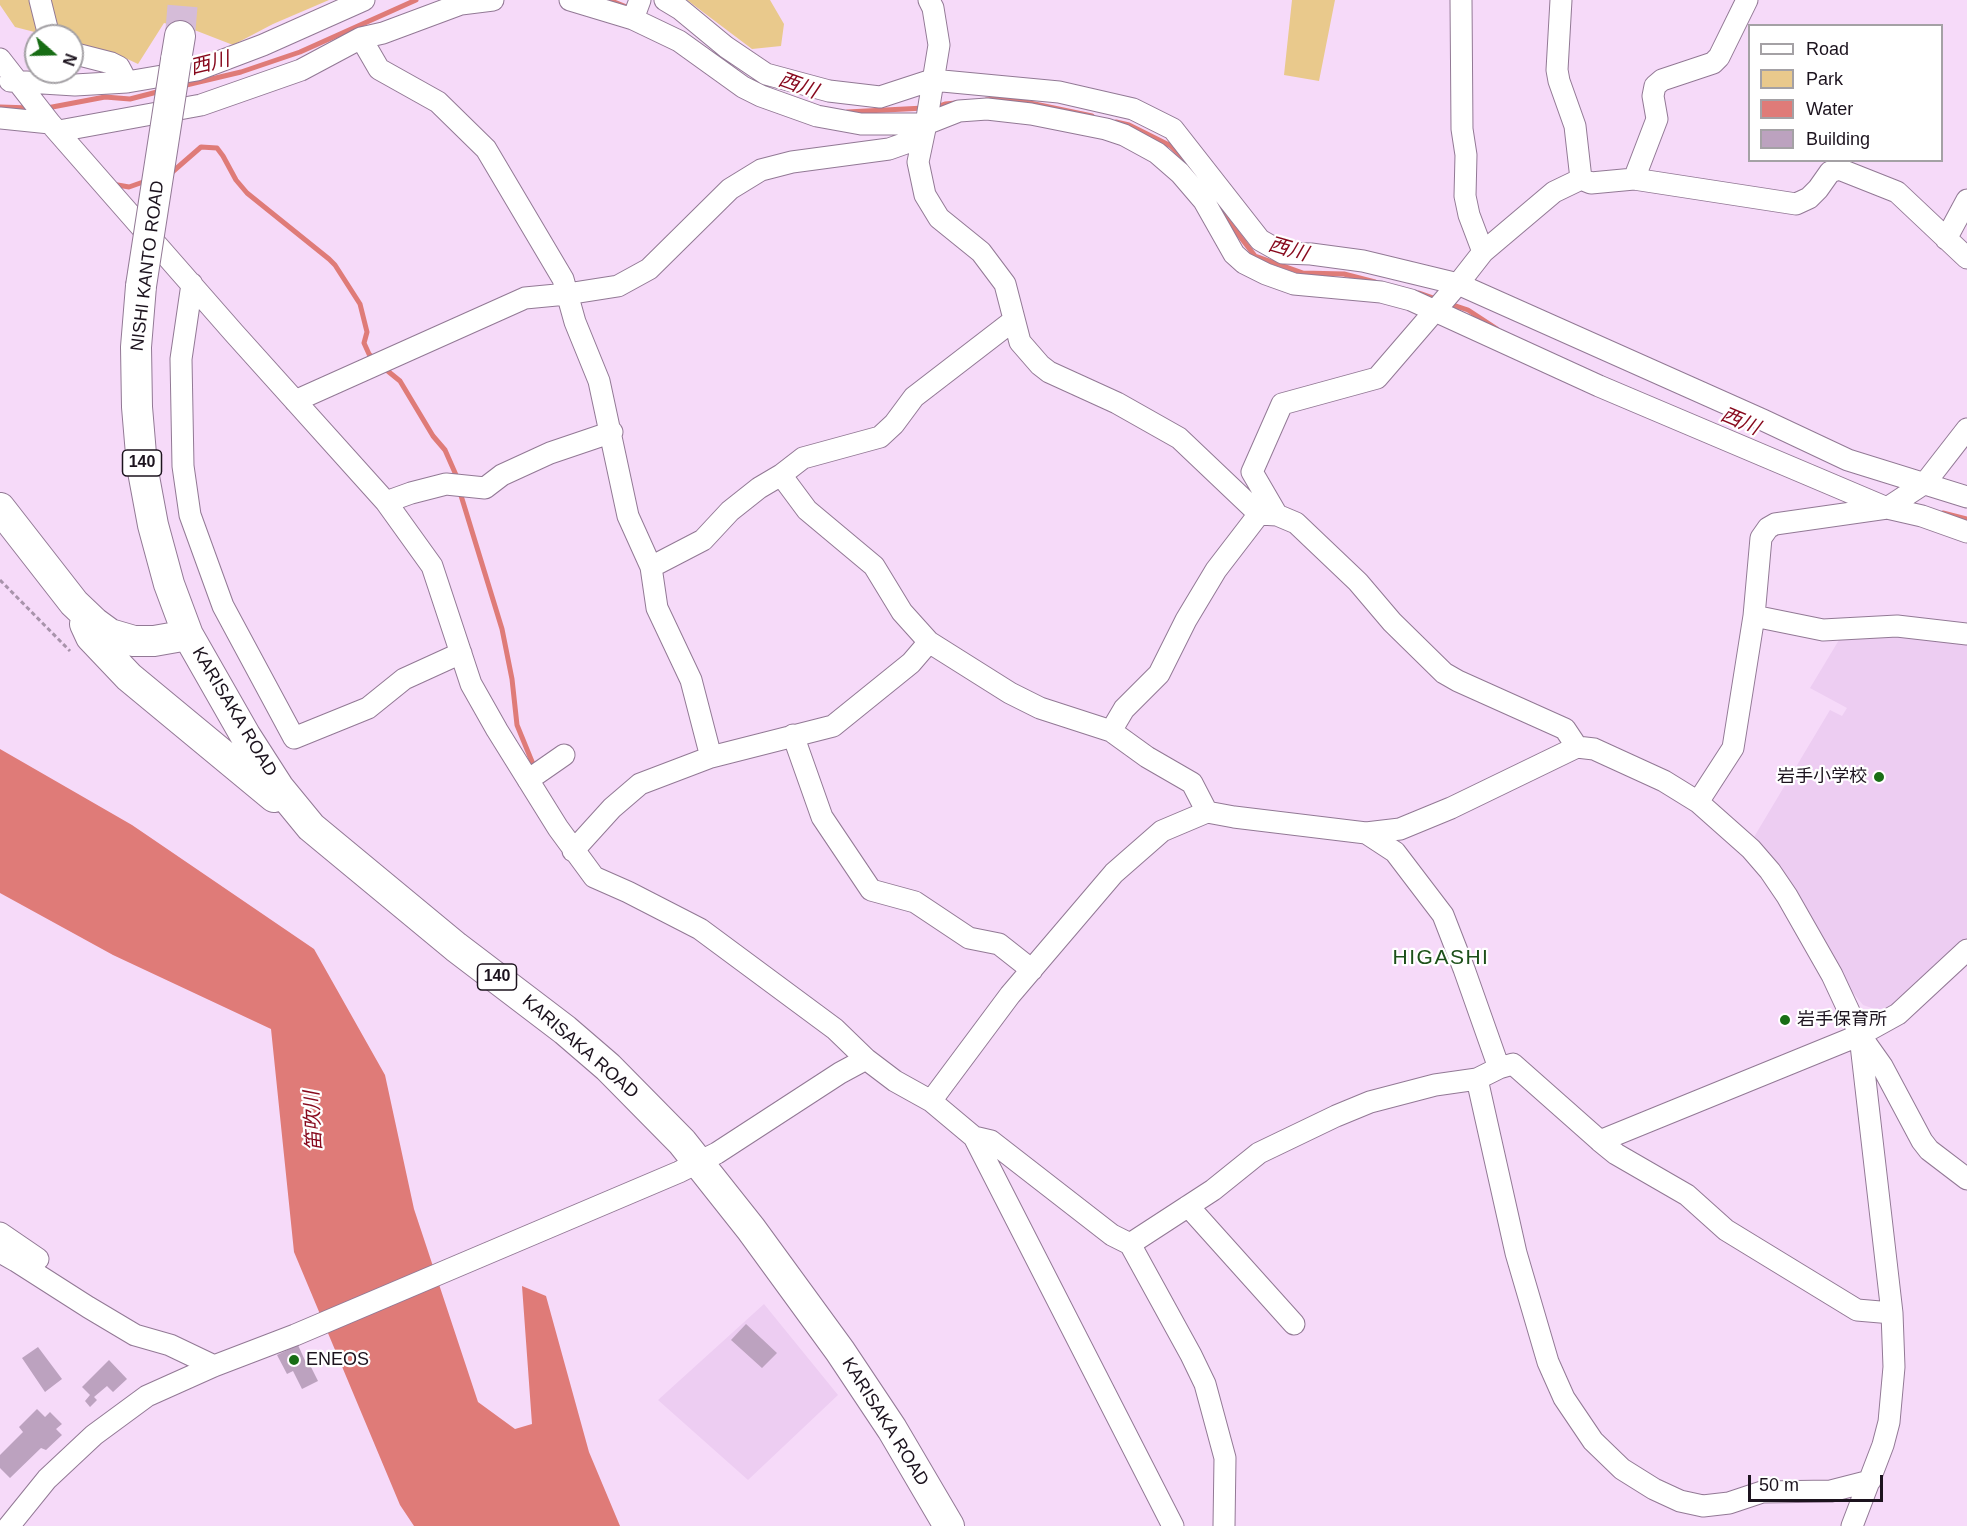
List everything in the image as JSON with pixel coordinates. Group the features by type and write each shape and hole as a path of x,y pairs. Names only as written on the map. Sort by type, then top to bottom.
{"highway":[{"name":"NISHI KANTO ROAD","path":"180,36 141,286 136,357 142,466 153,525 169,584 188,635"},
{"name":"KARISAKA ROAD","path":"0,508 74,603 110,634 134,641 154,641 188,635 267,770 311,828 582,1045 648,1106 689,1167 751,1229 840,1350 892,1429 949,1526"},
{"path":"74,603 91,637 129,677 311,828"}],"street":[{"path":"40,0 46,24"},
{"path":"9,81 75,84 127,82 197,70 263,45 364,0"},
{"path":"0,118 54,127 201,105 301,70 361,38 383,33 461,4 493,0"},
{"path":"570,0 637,10 743,87 760,96 817,116 861,124 925,130"},
{"path":"665,0 680,9 726,47 766,74 829,92 880,97 932,80 1059,92 1133,109 1173,129 1260,240 1283,253 1364,261 1458,284 1848,460 1967,496"},
{"path":"929,0 933,8 939,45 918,162 924,195 939,218 981,252 1005,284 1020,342 1049,372 1117,403 1179,438 1268,514 1296,523 1358,582 1392,622 1444,673 1565,729 1577,747"},
{"path":"1461,0 1462,129 1466,155 1465,196 1469,215 1483,252"},
{"path":"1561,0 1557,70 1575,126 1581,179"},
{"path":"1634,179 1657,120 1653,96 1655,86 1662,80 1713,63 1719,57 1747,0"},
{"path":"361,38 379,69 438,102 486,149 563,279 575,322 599,381 612,432 628,516 651,567 657,608 691,680 711,757"},
{"path":"84,55 119,67 127,82"},
{"path":"0,59 9,81 54,127 386,502 432,566 471,684 573,851 594,877 700,929 835,1029 866,1059 895,1081 931,1101 974,1137 1173,1526"},
{"path":"295,401 525,298 618,286 649,269 730,189 761,170 792,162 889,148 958,111 987,109 1031,114 1106,129 1124,135 1157,153 1180,173 1204,201 1234,254 1244,263 1294,284 1381,292 1411,300 1599,386 1887,508 1922,516 1967,532"},
{"path":"1268,514 1252,472 1282,404 1377,378 1483,252 1554,192 1581,179 1591,183 1634,179 1796,204 1809,198 1830,172 1839,169 1897,192 1967,258"},
{"path":"1946,239 1967,200"},
{"path":"192,284 181,359 183,466 190,514 223,606 294,738 368,708 404,679 461,653"},
{"path":"651,567 703,540 730,511 803,458 880,437 894,424 914,397 1014,320"},
{"path":"1698,802 1733,748 1754,616 1761,538 1768,528 1775,524 1887,508 1925,483 1967,429"},
{"path":"386,502 446,484 485,488 502,475 550,453 612,432"},
{"path":"781,475 807,510 874,566 902,612 929,642 1010,693 1040,708 1111,731 1147,757 1192,783 1207,812"},
{"path":"1111,731 1124,709 1159,674 1186,620 1210,580 1268,514"},
{"path":"1754,616 1824,630 1897,626 1967,634"},
{"path":"573,851 612,808 640,783 711,757 833,726 911,663 929,642"},
{"path":"793,735 822,817 872,890 915,902 969,938 999,944 1032,970"},
{"path":"931,1101 1011,995 1114,873 1162,831 1207,812 1366,833 1400,830 1577,747 1594,749 1664,781 1698,802 1744,842 1770,871 1787,896 1832,975 1860,1035 1882,1066 1929,1150 1967,1179"},
{"path":"528,780 564,755"},
{"path":"1366,833 1395,852 1443,915 1499,1068"},
{"path":"1600,1141 1860,1035 1898,1014 1967,950"},
{"path":"1852,1526 1883,1445 1894,1367 1892,1313 1860,1035"},
{"path":"9,1526 47,1479 94,1435 147,1396 689,1167 717,1153 840,1073 866,1059"},
{"path":"1130,1244 1213,1190 1259,1154 1336,1116 1370,1102 1435,1085 1477,1079 1513,1064 1616,1154 1687,1195 1726,1230 1857,1310 1892,1313"},
{"path":"1477,1079 1516,1253 1548,1362 1564,1398 1593,1441 1622,1469 1653,1489 1680,1501 1703,1506 1729,1503 1762,1492 1831,1491 1870,1480"},
{"path":"974,1137 991,1140 1112,1235 1130,1244 1205,1384 1225,1458 1224,1526"},
{"path":"1188,1206 1294,1324"},
{"path":"0,1233 54,1270 122,1311 168,1345"},
{"path":"0,1252 135,1335 168,1345 214,1366"}],"shaded area":[{"name":"岩手小学校","path":"1901,632 1967,643 1967,939 1909,995 1893,1005 1877,1010 1863,1005 1850,989 1784,875 1754,837 1830,710 1842,716 1847,708 1810,688 1842,635"},
{"path":"764,1304 838,1395 748,1480 658,1400"}],"green space":[{"path":"0,0 329,0 273,24 233,45 197,31 164,23 138,64 121,56 84,45 84,24 24,24 24,29 15,27 0,5"},
{"path":"687,0 770,0 784,24 781,46 752,49"},
{"path":"1292,0 1335,0 1319,81 1284,75"}],"water":[{"name":"笛吹川","path":"0,749 132,825 314,949 385,1075 414,1209 478,1402 515,1429 532,1424 522,1286 546,1296 589,1452 620,1526 414,1526 400,1505 294,1252 271,1029 113,955 0,893"}],"building":[{"path":"746,1324 777,1353 762,1368 731,1340"},
{"path":"298,1345 307,1365 310,1365 318,1381 302,1389 293,1371 287,1374 277,1355"},
{"path":"38,1347 62,1379 45,1392 22,1358"},
{"path":"109,1360 127,1379 113,1392 107,1386 94,1397 97,1400 90,1407 85,1401 90,1395 82,1387"},
{"path":"37,1409 45,1417 50,1412 62,1424 56,1429 62,1435 46,1450 41,1448 10,1478 0,1468 0,1455 23,1432 19,1427"}],"waterway":[{"name":"西川","path":"182,86 241,72 300,52 416,0"},
{"name":"西川","path":"609,0 629,8"},
{"name":"西川","path":"47,108 105,97 130,99 161,91"},
{"name":"西川","path":"986,100 1006,98 1092,116"},
{"name":"西川","path":"933,108 956,103"},
{"name":"西川","path":"0,107 31,108"},
{"name":"西川","path":"847,112 924,108"},
{"name":"西川","path":"1116,122 1129,125 1171,146 1183,158"},
{"path":"170,174 201,147 217,148 236,180 247,193 335,265 360,304 367,332 364,343 375,360"},
{"path":"112,184 129,187 146,181"},
{"name":"西川","path":"1221,212 1255,256 1303,273 1344,274 1375,282"},
{"name":"西川","path":"1419,293 1439,300"},
{"name":"西川","path":"1447,303 1468,310 1497,329"},
{"path":"384,368 400,381 433,436 445,450 456,475"},
{"path":"459,489 502,629 512,679 517,725 535,769"},
{"name":"西川","path":"1943,513 1967,519"}],"tunnel":[{"path":"180,36 183,0"}],"place":[{"name":"岩手小学校","path":"1879,777"},
{"name":"岩手保育所","path":"1785,1020"},
{"name":"ENEOS","path":"294,1360"}],"district":[{"name":"HIGASHI","path":"1441,958"}]}
